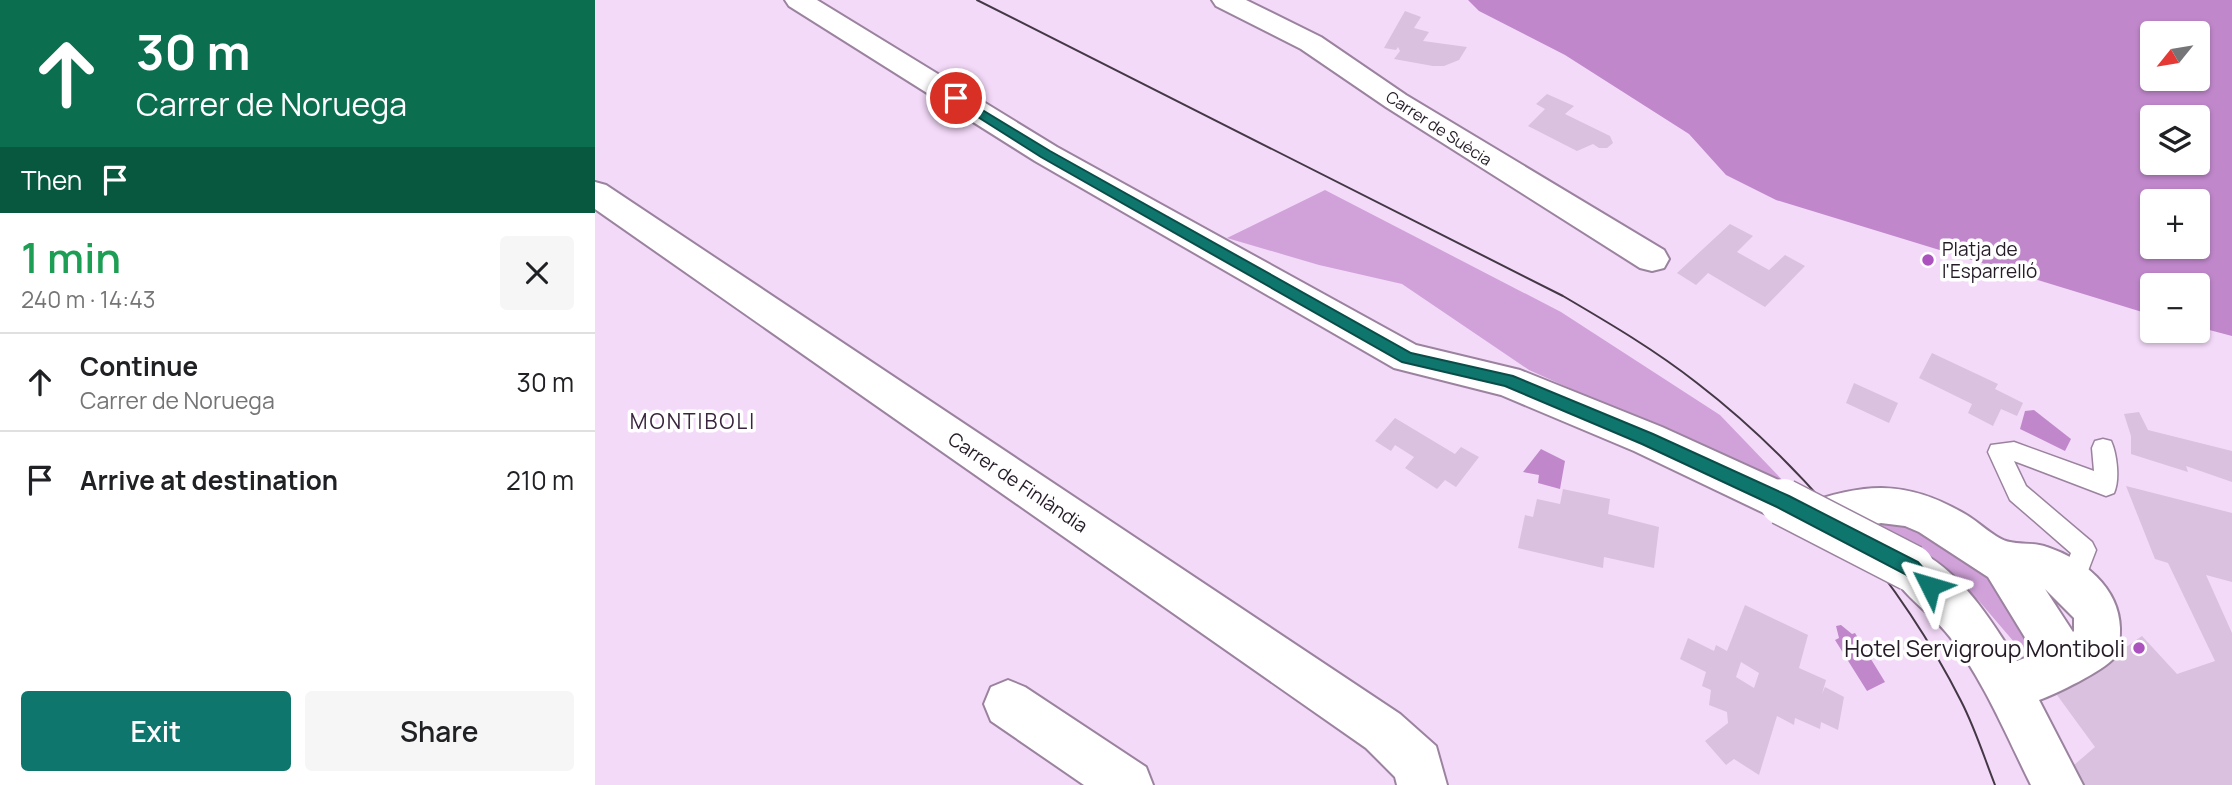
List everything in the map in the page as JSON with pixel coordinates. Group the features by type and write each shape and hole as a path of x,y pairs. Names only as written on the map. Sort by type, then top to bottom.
{"street":[{"path":"798,0 1046,154 1408,358 1507,381 1647,439 1800,510 1911,568 1966,621 2007,688 2058,785"},
{"name":"Carrer de Suècia","path":"1225,0 1311,43 1418,115 1652,258"},
{"name":"Carrer de Finlàndia","path":"595,193 1383,731 1418,764 1422,785"},
{"path":"1800,510 1894,505 1949,526 2003,563 2066,663"},
{"path":"2003,563 2029,559 2072,581 2097,611 2097,643 2046,674 2007,688"},
{"path":"1008,704 1128,785"}],"lane":[{"path":"2072,581 2084,550 2018,493 1999,452 2014,451 2106,486 2102,448"}],"shaded area":[{"path":"1468,0 2232,0 2232,336 2210,330 2210,273 2140,273 2140,311 1776,200 1726,175 1689,134 1565,55 1479,11"},
{"path":"1325,190 1561,312 1720,415 1789,487 1529,370 1402,284 1319,265 1227,238"},
{"path":"2034,410 2071,439 2065,451 2020,429 2025,411"},
{"path":"1541,449 1565,461 1560,489 1538,483 1539,475 1523,472"},
{"path":"1874,522 1923,529 1960,549 2021,604 2035,648 2026,656 1979,601 1936,564 1876,530"},
{"path":"1841,625 1852,634 1855,633 1885,682 1867,691 1835,640 1839,638 1836,626"}],"building":[{"path":"1405,11 1421,17 1414,28 1429,32 1423,41 1467,47 1459,60 1444,66 1433,66 1394,59 1400,51 1398,47 1396,50 1384,48"},
{"path":"1547,94 1574,106 1565,114 1610,136 1613,143 1607,148 1599,148 1593,144 1577,151 1528,126 1545,109 1536,104"},
{"path":"1730,224 1753,236 1737,252 1769,270 1785,255 1805,266 1765,307 1708,273 1696,285 1677,273"},
{"path":"1932,353 1998,384 1995,389 2023,403 2017,416 2001,409 1993,426 1968,413 1972,404 1919,378"},
{"path":"1854,383 1898,403 1889,423 1846,403"},
{"path":"2139,412 2148,430 2232,451 2232,482 2186,466 2188,472 2131,454 2131,436 2124,414"},
{"path":"1395,418 1455,454 1461,447 1479,457 1456,487 1445,480 1437,489 1405,468 1414,457 1395,445 1391,451 1375,441"},
{"name":"Hotel Servigroup Montiboli","path":"2126,486 2232,513 2232,582 2206,575 2232,633 2232,785 2079,785 2067,771 2095,747 2057,695 2142,636 2177,674 2215,661 2168,563 2155,559"},
{"path":"1563,489 1610,499 1608,514 1659,527 1654,568 1604,557 1603,568 1518,548 1525,515 1533,517 1537,499 1560,504"},
{"path":"1745,605 1808,635 1799,668 1826,680 1822,694 1825,687 1844,697 1838,730 1821,722 1820,729 1795,718 1794,725 1777,716 1759,775 1734,759 1726,765 1705,741 1728,723 1727,712 1709,705 1711,690 1702,686 1706,672 1680,659 1688,638 1714,651 1716,645 1727,651","holes":["1741,662 1759,673 1754,688 1736,677"]}],"tram line":[{"path":"977,0 1563,296 1648,348 1697,383 1736,415 1811,488 1879,570 1937,657 1961,701 1995,785"}],"place":[{"name":"Platja de l'Esparrelló","path":"1928,260"},
{"name":"Hotel Servigroup Montiboli","path":"2139,648"}],"district":[{"name":"MONTIBOLI","path":"693,421"}],"route":[{"path":"956,98 1046,154 1408,358 1507,381 1647,439 1783,502 1911,568 1930,586"}]}
